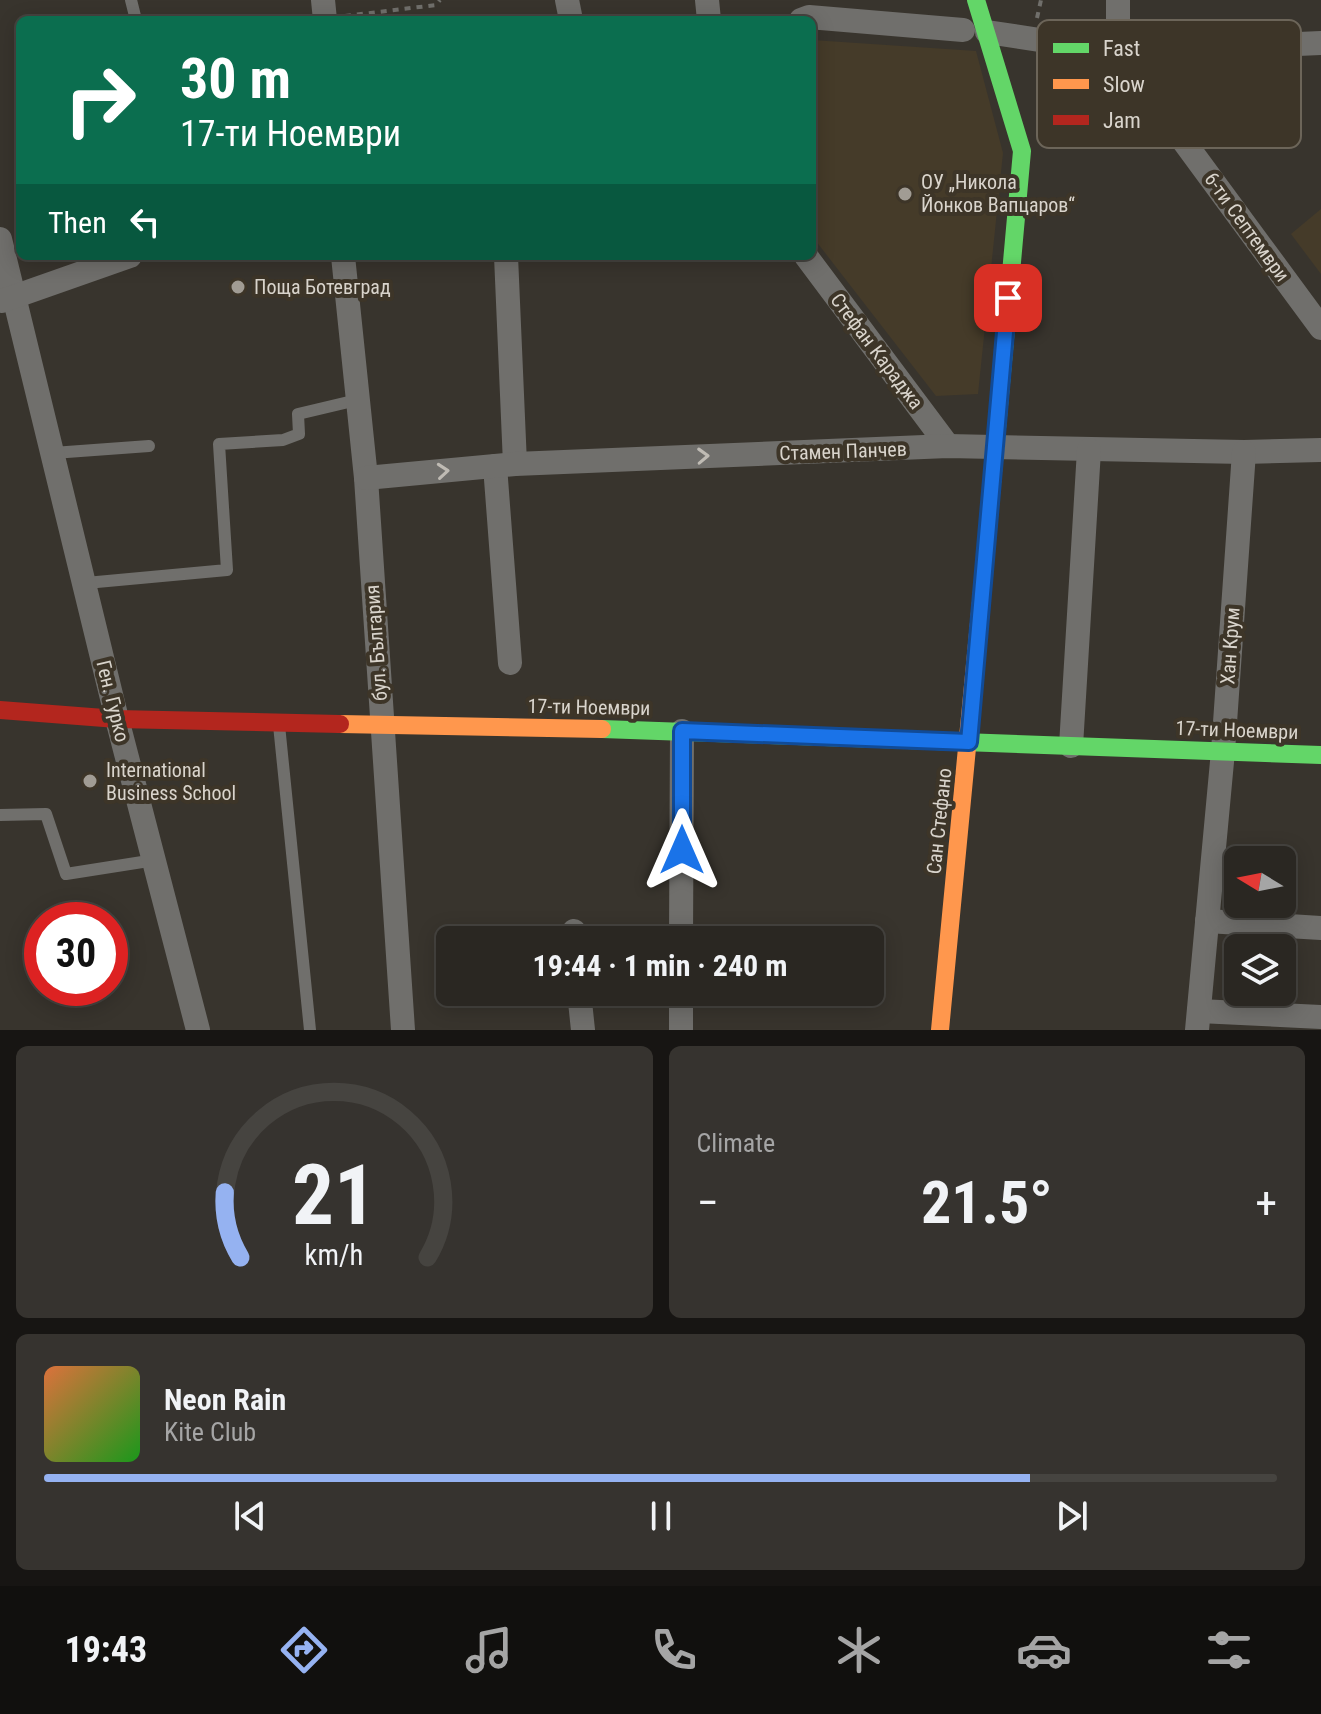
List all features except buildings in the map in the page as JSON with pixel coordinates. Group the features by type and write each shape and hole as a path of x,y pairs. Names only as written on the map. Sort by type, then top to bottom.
{"street":[{"name":"Сан Стефано","path":"940,1030 1022,151 975,31 976,0"},
{"path":"816,18 975,31 1037,41"},
{"path":"1301,44 1321,43"},
{"name":"6-ти Септември","path":"1189,148 1321,328"},
{"name":"Ген. Гурко","path":"0,239 8,300 45,417 117,719 198,1030"},
{"path":"8,300 119,260"},
{"name":"бул. България","path":"343,260 366,478 403,1030"},
{"path":"506,260 505,465 510,663"},
{"name":"Стефан Караджа","path":"809,260 948,446"},
{"name":"Стамен Панчев","path":"366,478 505,465 948,446 1244,452 1321,450"},
{"path":"1071,746 1089,450"},
{"name":"Хан Крум","path":"1198,1020 1223,751 1244,452"},
{"name":"17-ти Ноември","path":"0,710 117,719 279,725 682,731 1321,755"},
{"path":"681,926 682,731"},
{"path":"1207,921 1321,928"},
{"path":"580,1006 583,1030"},
{"path":"681,1006 681,1030"},
{"path":"1198,1020 1321,1017"}],"lane":[{"path":"86,583 227,570 219,444 283,440 299,434 298,414 357,400"},
{"path":"53,453 149,446"},
{"path":"279,725 310,1030"},
{"path":"0,815 46,814 66,874 155,860"}],"path":[{"path":"324,13 436,5 440,0"}],"shaded area":[{"name":"ОУ „Никола Йонков Вапцаров“","path":"816,40 976,51 1003,153 978,394 936,396 816,241"},
{"path":"1321,209 1321,274 1291,234"}],"traffic: fast":[{"path":"976,0 1022,151 987,539"},
{"path":"602,729 1321,755"}],"traffic: slow":[{"path":"940,1030 987,539"},
{"path":"340,724 602,729"}],"traffic: jam":[{"path":"0,710 117,719 340,724"}],"place":[{"name":"ОУ „Никола Йонков Вапцаров“","path":"905,194"},
{"name":"Поща Ботевград","path":"238,287"},
{"name":"International Business School","path":"90,781"}],"route":[{"path":"682,850 682,731 969,742 1008,298"}]}
